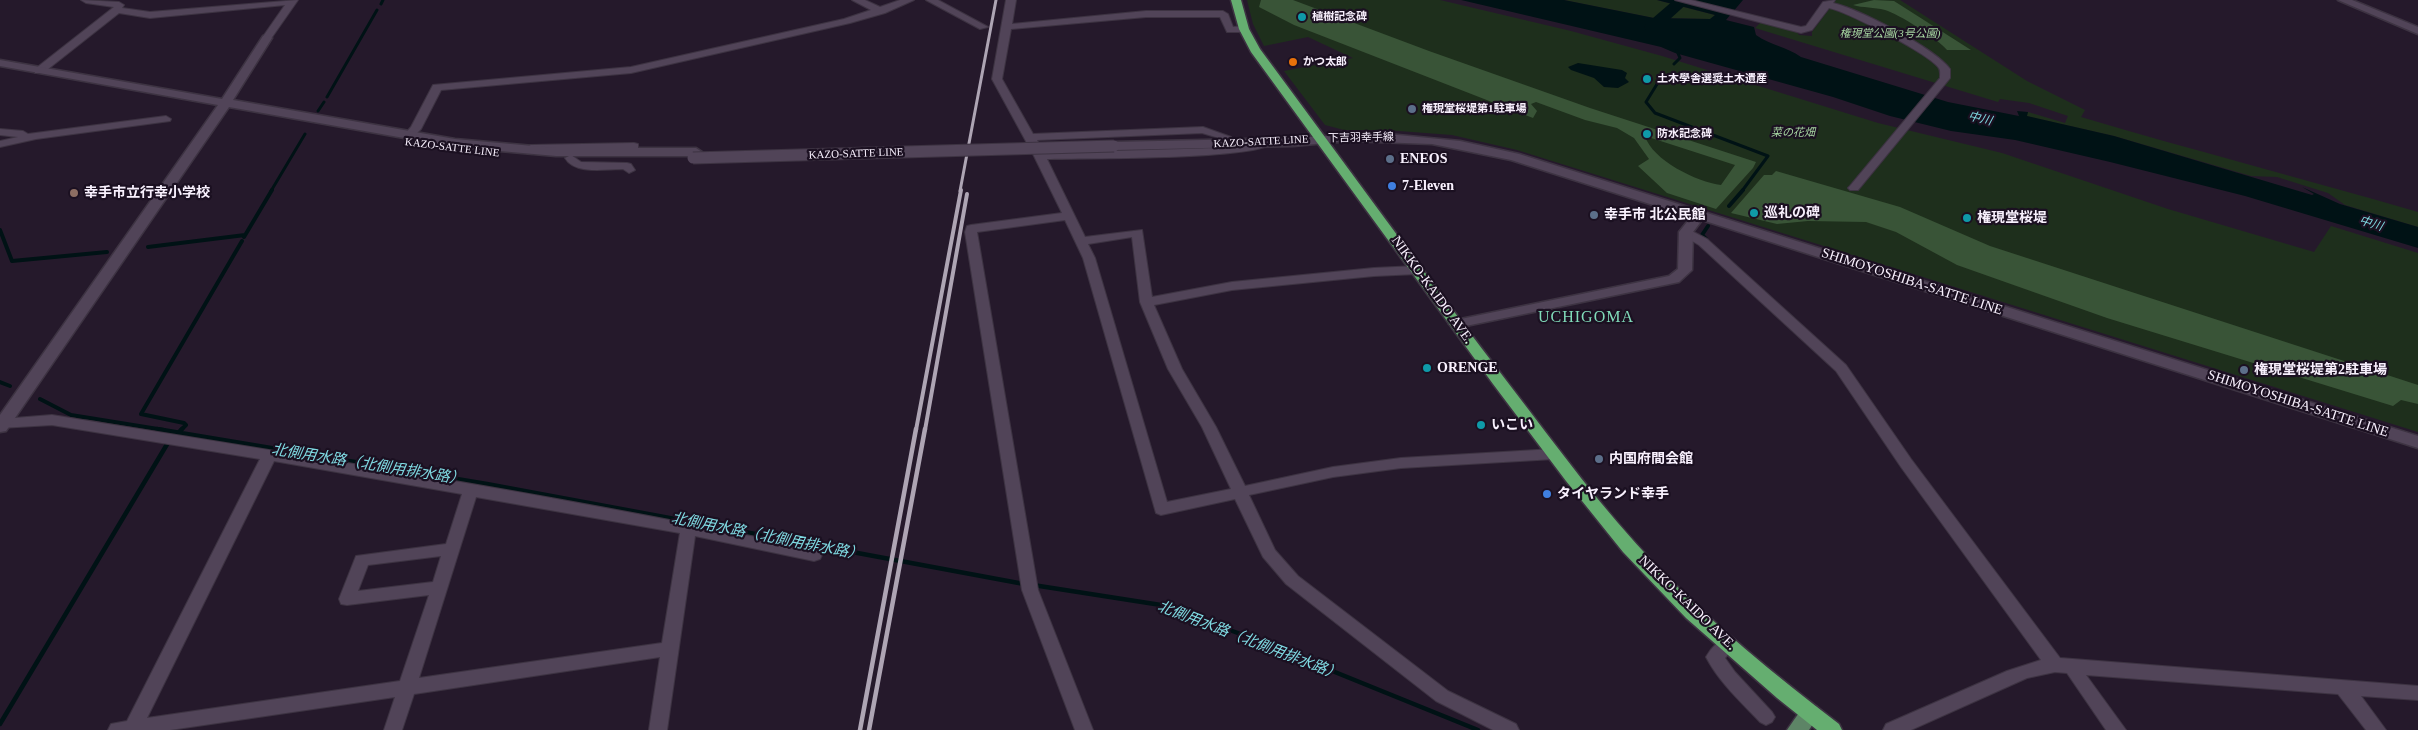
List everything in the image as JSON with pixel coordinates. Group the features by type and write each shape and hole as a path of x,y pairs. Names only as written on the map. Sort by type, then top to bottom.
{"highway":[{"name":"NIKKO-KAIDO AVE.","path":"1236,0 1244,30 1256,50 1456,324 1554,454 1649,569 1728,644 1832,730"}],"main road":[{"path":"2344,0 2418,31"},
{"path":"1,426 224,107 267,38"},
{"name":"KAZO-SATTE LINE","path":"0,63 442,148 571,158 1114,143 1226,137 1290,136 1321,139"},
{"name":"KAZO-SATTE LINE","path":"0,70 408,136 520,150 694,155"},
{"name":"下吉羽幸手線","path":"1321,139 1402,137 1457,143 1515,157 1699,215"},
{"name":"KAZO-SATTE LINE","path":"1114,143 1267,143 1321,139"},
{"path":"1456,324 1674,279 1685,270 1686,232 1699,215"},
{"name":"SHIMOYOSHIBA-SATTE LINE","path":"1699,215 2418,442"},
{"path":"1798,730 1810,713"}],"street":[{"path":"39,71 117,10 119,5 86,0"},
{"path":"858,0 882,11"},
{"path":"408,136 416,130 437,87 631,70 882,11 910,0"},
{"path":"931,0 983,27"},
{"path":"1011,0 996,79 1040,156 1089,258 1161,509 1334,472 1401,463 1554,454"},
{"path":"1680,0 1796,29 1806,29 1828,2 1865,18 1934,56 1945,69 1946,76 1854,188"},
{"path":"117,10 150,15 292,1"},
{"path":"267,38 292,1"},
{"path":"1006,27 1157,10 1223,14 1230,30 1244,30"},
{"path":"0,144 36,136 166,119"},
{"path":"1028,137 1203,130 1226,137"},
{"path":"0,132 36,136"},
{"path":"1040,156 1219,152 1254,147 1267,143"},
{"path":"520,150 634,146"},
{"path":"571,158 574,163 583,166 624,166 629,170"},
{"path":"1069,216 971,229 1029,585 1084,730"},
{"path":"1686,232 1703,242 1841,368 1906,463 2055,665"},
{"path":"1081,241 1138,233 1146,302 1175,370 1209,427 1270,553 1292,580 1442,696 1510,730"},
{"path":"1146,302 1232,286 1365,272 1417,270"},
{"path":"1,426 52,420 269,455 692,529 814,555"},
{"path":"127,729 269,455"},
{"path":"394,730 471,490"},
{"path":"658,730 688,534 692,529"},
{"path":"440,587 347,599 362,560 452,549"},
{"path":"1728,644 1715,657 1746,697 1766,717"},
{"path":"127,729 670,649"},
{"path":"1892,730 2010,676 2034,667 2055,665 2418,692"},
{"path":"2073,666 2076,675 2117,730"},
{"path":"2343,686 2377,730"}],"green space":[{"name":"菜の花畑","path":"1247,0 1440,0 1571,31 1662,56 1878,123 2002,153 2168,209 2314,252 2331,226 2418,253 2418,432 1517,150 1452,135 1386,130 1344,130 1325,125 1284,71 1353,58 1308,37 1264,46 1253,24"},
{"path":"1261,0 1293,0 1590,108 1756,162 1753,168 1716,209 1667,193 1638,166 1649,159 1634,138 1617,128 1585,120 1536,102 1531,104 1537,111 1533,118 1294,25 1259,7","holes":["1645,136 1735,165 1721,185 1711,183 1688,175 1666,161 1649,145"]},
{"path":"1564,0 1657,0 1715,15 1711,19 1654,18"},
{"name":"権現堂公園(3号公園)","path":"1836,0 1900,0 2027,81 2085,110 2081,117 2418,212 2418,227 2345,205 2328,193 2277,177 2251,176 2114,136 2026,116 2028,112 2065,123 2068,116 2029,103 2000,99 1998,102 1755,28 1761,22 1796,31 1799,35 1812,36 1812,32"},
{"path":"1874,0 1894,1 1971,50 1947,50 1927,34 1891,12 1853,5"},
{"path":"1776,171 1900,207 1990,246 2418,385 2418,404 2401,400 2393,406 2107,318 1957,265 1896,232 1866,222 1808,221 1777,224 1731,213 1764,175 1772,175"}],"water":[{"name":"中川","path":"1461,0 1564,0 1654,18 1710,19 1715,15 1657,0 1743,0 1726,20 1754,27 1756,35 1801,57 1948,102 2019,116 2017,111 2028,112 2027,116 2114,136 2312,195 2314,194 2302,187 2340,204 2418,227 2418,248 2245,196 2015,140 1951,131 1890,116 1833,97 1675,53 1661,47"},
{"path":"1578,63 1622,70 1627,73 1625,78 1629,82 1618,88 1604,87 1594,78 1571,70 1568,67"}],"waterway":[{"path":"381,4 383,0"},
{"path":"1652,27 1683,0"},
{"path":"327,97 377,10"},
{"path":"1674,64 1680,58 1677,51"},
{"path":"1662,76 1646,102 1655,113 1768,156 1742,191"},
{"path":"318,111 324,102"},
{"path":"271,191 305,134"},
{"path":"244,237 272,190"},
{"path":"1729,206 1743,190"},
{"path":"1706,239 1702,235 1708,226"},
{"path":"0,230 12,261 107,252"},
{"path":"148,247 245,235"},
{"path":"178,433 186,425 184,423 141,414 242,241"},
{"name":"北側用水路（北側用排水路）","path":"0,382 10,386"},
{"name":"北側用水路（北側用排水路）","path":"40,399 71,415 164,430"},
{"name":"北側用水路（北側用排水路）","path":"157,429 178,433"},
{"name":"北側用水路（北側用排水路）","path":"178,433 487,484 1024,584"},
{"path":"0,724 169,441"},
{"name":"北側用水路（北側用排水路）","path":"1033,585 1161,605 1246,636 1478,730"}],"railway":[{"path":"960,191 996,0"},
{"path":"916,430 961,190"},
{"path":"925,430 967,194"},
{"path":"860,730 916,429"},
{"path":"869,730 925,429"}],"place":[{"name":"植樹記念碑","path":"1302,17"},
{"name":"かつ太郎","path":"1293,62"},
{"name":"土木學舎選奨土木遺産","path":"1647,79"},
{"name":"権現堂桜堤第1駐車場","path":"1412,109"},
{"name":"防水記念碑","path":"1647,134"},
{"name":"ENEOS","path":"1390,159"},
{"name":"7-Eleven","path":"1392,186"},
{"name":"幸手市立行幸小学校","path":"74,193"},
{"name":"巡礼の碑","path":"1754,213"},
{"name":"幸手市 北公民館","path":"1594,215"},
{"name":"権現堂桜堤","path":"1967,218"},
{"name":"ORENGE","path":"1427,368"},
{"name":"権現堂桜堤第2駐車場","path":"2244,370"},
{"name":"いこい","path":"1481,425"},
{"name":"内国府間会館","path":"1599,459"},
{"name":"タイヤランド幸手","path":"1547,494"}],"district":[{"name":"UCHIGOMA","path":"1586,318"}]}
